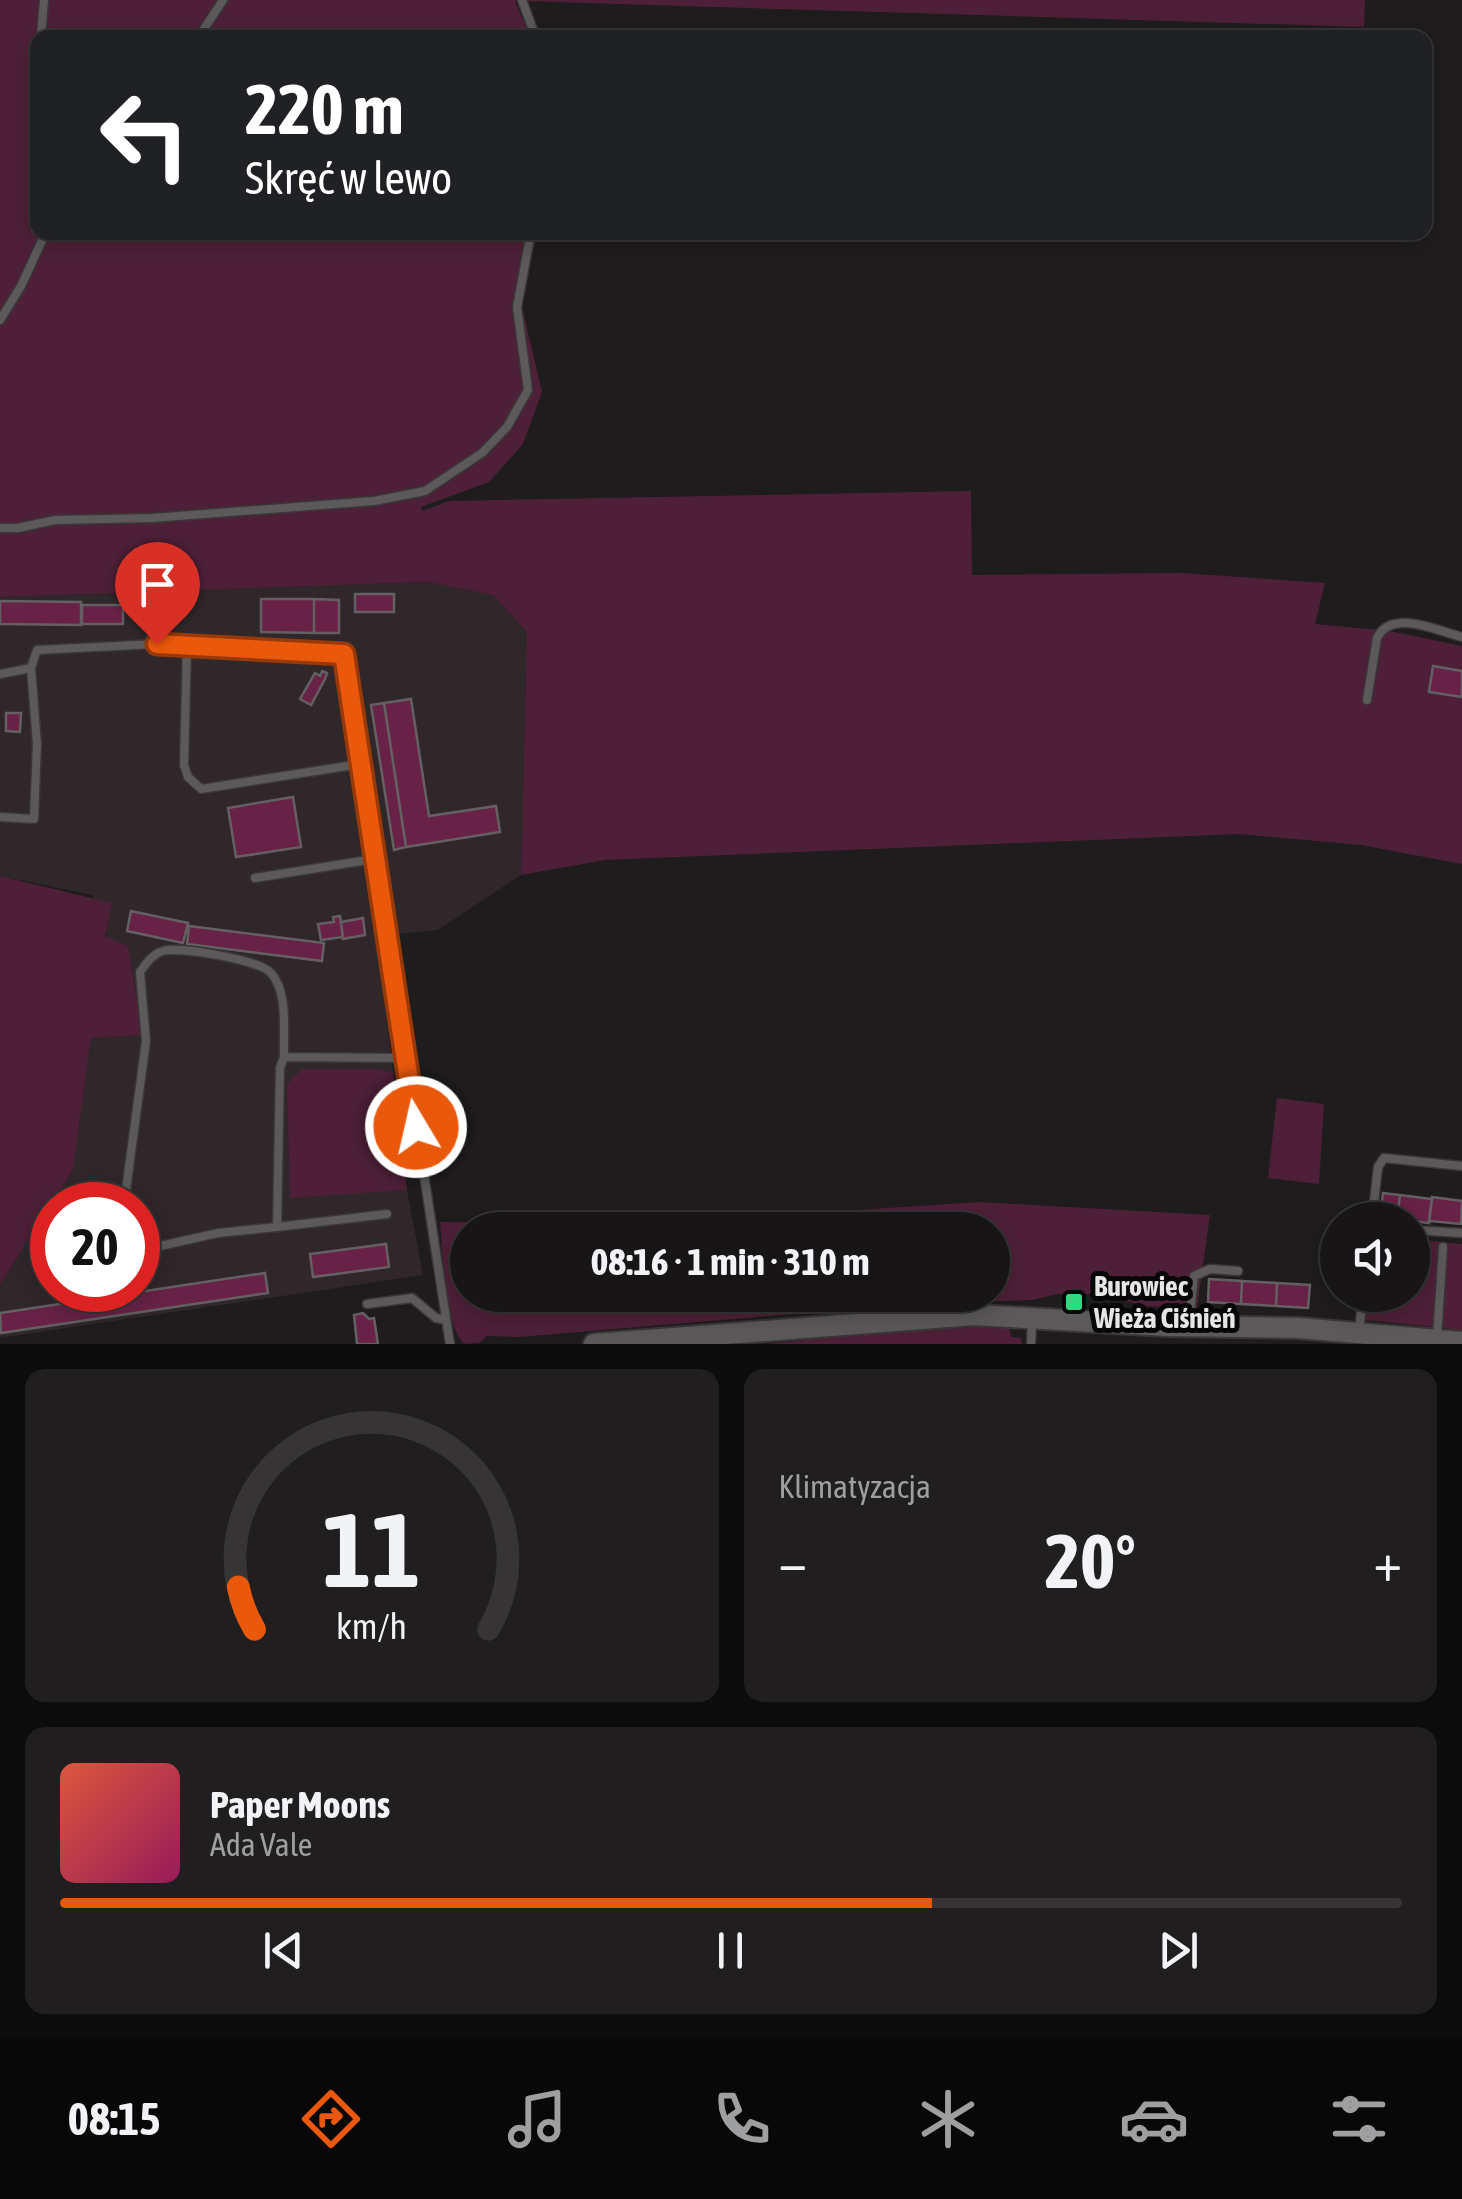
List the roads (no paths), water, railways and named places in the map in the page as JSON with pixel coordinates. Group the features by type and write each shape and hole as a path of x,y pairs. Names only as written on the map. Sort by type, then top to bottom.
{"street":[{"path":"594,1344 910,1317 1032,1317 1462,1342"}],"lane":[{"path":"42,30 44,0"},
{"path":"203,30 223,0"},
{"path":"522,0 533,30"},
{"path":"0,320 22,286 42,240"},
{"path":"0,528 55,520 152,518 374,501 425,491 482,453 507,428 528,390 518,308 529,240"},
{"path":"1367,700 1381,629 1400,622 1462,636"},
{"path":"187,646 184,765 188,776 201,789 360,764"},
{"path":"0,816 34,818 37,744 31,668 38,650 187,646 344,654 450,1344"},
{"path":"0,674 31,668"},
{"path":"255,878 374,859"},
{"path":"127,1182 146,1041 140,972 152,956 166,950 255,962 272,974 282,996 284,1057 280,1068 277,1227"},
{"path":"284,1057 405,1058"},
{"path":"1374,1202 1378,1167 1384,1158 1462,1166"},
{"path":"160,1246 218,1233 386,1214"},
{"path":"1430,1231 1462,1233"},
{"path":"1437,1339 1443,1246"},
{"path":"1189,1327 1194,1276 1210,1269 1238,1271"},
{"path":"367,1304 412,1298 436,1318 446,1320"},
{"path":"1031,1344 1032,1317"}],"place":[{"name":"Burowiec Wieża Ciśnień","path":"1074,1302"}]}
